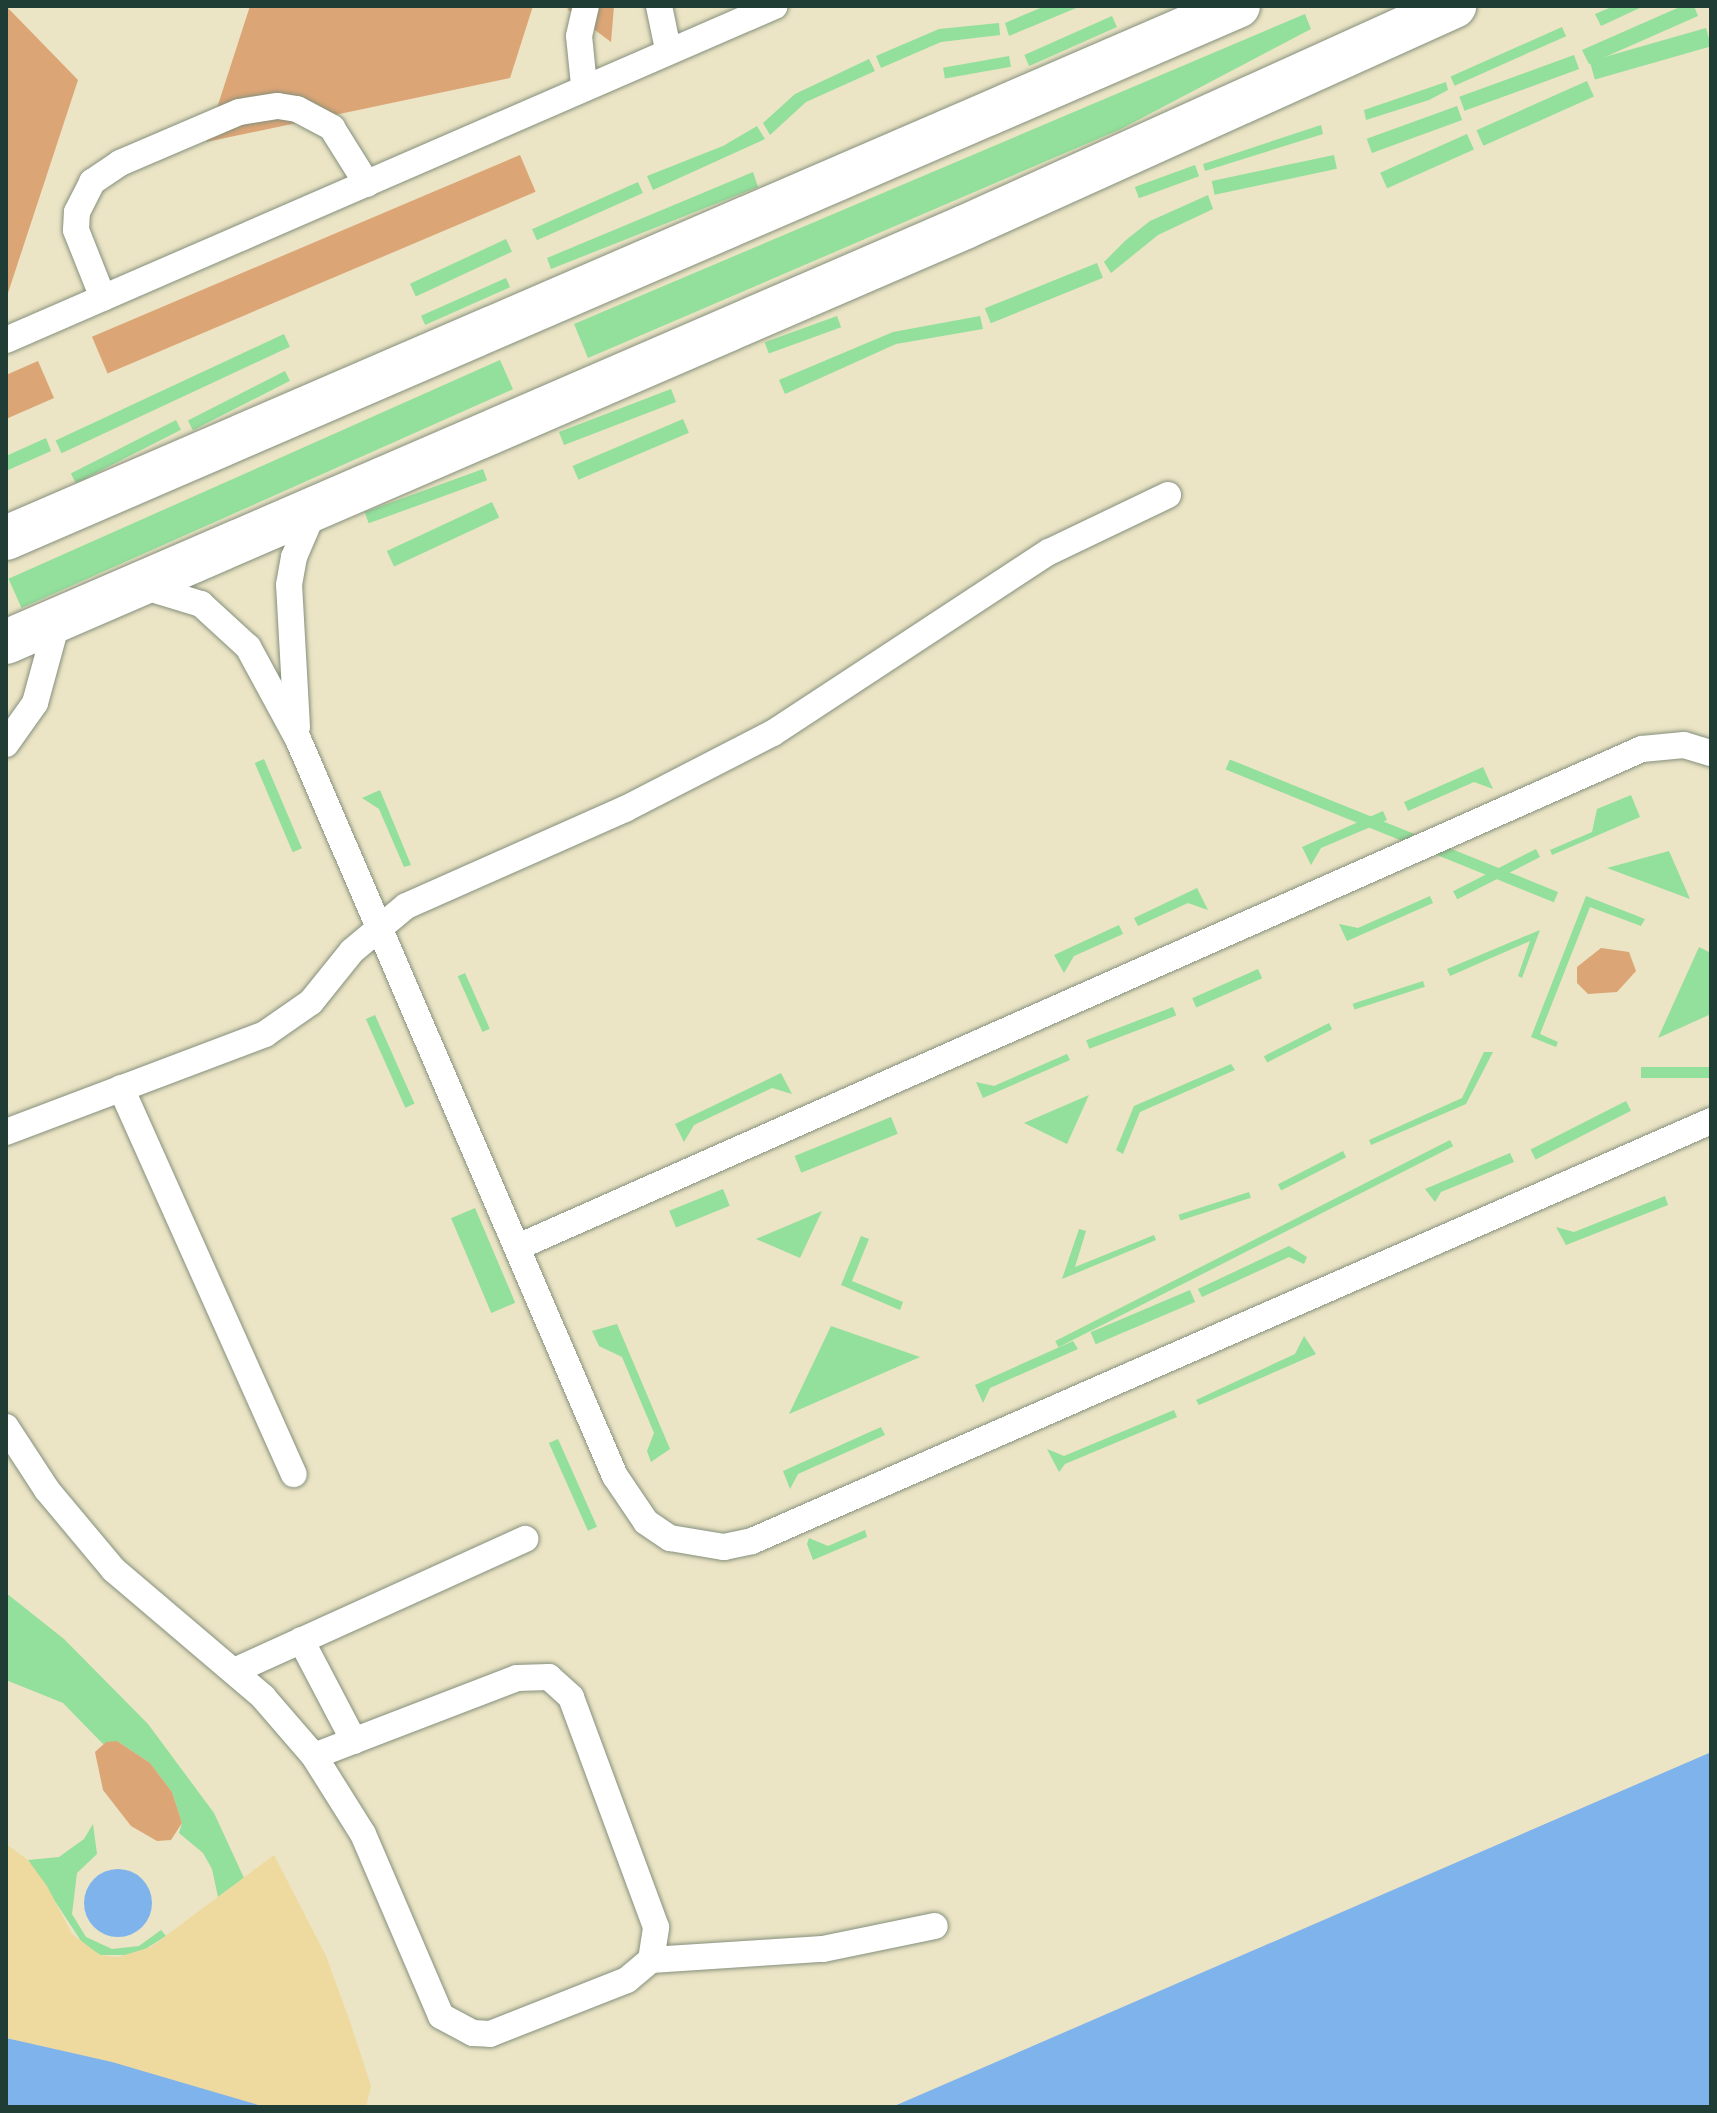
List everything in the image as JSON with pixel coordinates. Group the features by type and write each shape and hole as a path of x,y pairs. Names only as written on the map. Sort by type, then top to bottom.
{"street":[{"path":"6,538 1163,23 1238,6"},
{"path":"6,642 317,504 979,221 1454,6"}],"lane":[{"path":"584,85 579,36 586,6"},
{"path":"659,6 668,49"},
{"path":"6,340 367,184 584,85 775,6"},
{"path":"103,298 76,230 77,212 92,182 133,157 239,112 278,106 297,109 332,128 367,184"},
{"path":"6,1132 265,1034 289,1020 379,924 406,906 625,809 773,733 1068,540 1168,495"},
{"path":"298,739 289,585 304,529 317,504"},
{"path":"136,585 180,594 220,616 248,647 298,739 628,1501 670,1538 724,1547 752,1541 1711,1121"},
{"path":"6,744 35,703 58,619"},
{"path":"518,1247 1642,749 1684,745 1711,753"},
{"path":"121,1088 294,1474"},
{"path":"6,1427 47,1490 114,1570 234,1671 314,1756 363,1834 432,2001 456,2027 490,2034 627,1980 651,1960 823,1949 935,1926"},
{"path":"234,1671 525,1539"},
{"path":"301,1640 354,1741"},
{"path":"314,1756 517,1678 533,1674 563,1686 656,1927 651,1960"}],"green space":[{"path":"1045,6 1081,6 1009,36 1005,23"},
{"path":"1614,6 1644,6 1601,26 1595,14"},
{"path":"1682,6 1694,6 1698,16 1589,64 1582,50"},
{"path":"1305,14 1311,29 1121,129 588,358 574,324"},
{"path":"1112,16 1117,27 1029,66 1024,55"},
{"path":"999,23 1000,35 941,42 881,68 876,56 939,29"},
{"path":"1562,27 1566,36 1455,86 1451,77"},
{"path":"1706,28 1711,46 1595,80 1590,61"},
{"path":"1574,55 1579,69 1464,111 1459,97"},
{"path":"1009,56 1011,67 945,78 943,68"},
{"path":"869,59 875,71 806,102 770,135 763,123 795,94"},
{"path":"1587,81 1594,97 1483,146 1476,130"},
{"path":"1446,82 1448,90 1429,100 1366,120 1364,110"},
{"path":"1457,106 1462,120 1372,153 1367,139"},
{"path":"1321,125 1323,134 1205,171 1203,164"},
{"path":"757,126 765,139 653,190 647,176 723,146"},
{"path":"1467,134 1474,150 1387,188 1380,173"},
{"path":"1334,155 1337,169 1215,195 1212,181"},
{"path":"1195,165 1199,176 1139,198 1135,187"},
{"path":"753,172 758,187 551,269 547,258"},
{"path":"638,182 643,193 537,240 532,229"},
{"path":"1208,195 1213,209 1158,235 1111,273 1104,262 1126,240 1150,221"},
{"path":"506,239 512,252 416,296 410,284"},
{"path":"1097,263 1103,278 991,323 985,308"},
{"path":"506,278 510,287 425,325 421,316"},
{"path":"837,316 841,327 769,354 765,342"},
{"path":"980,316 983,329 896,344 785,394 779,380 893,332"},
{"path":"284,334 290,347 62,453 56,440"},
{"path":"500,360 513,389 22,608 9,579"},
{"path":"285,371 290,381 193,430 188,420"},
{"path":"671,389 676,402 564,445 559,432"},
{"path":"683,419 689,433 578,480 573,466"},
{"path":"176,420 181,430 76,483 71,474"},
{"path":"46,438 51,451 6,471 6,456"},
{"path":"483,469 487,480 369,523 365,512"},
{"path":"492,502 499,517 394,566 387,551"},
{"path":"264,759 302,848 293,852 255,763"},
{"path":"1230,759 1558,892 1554,902 1226,770"},
{"path":"1483,767 1493,789 1474,782 1408,811 1404,802"},
{"path":"380,790 411,865 404,867 379,809 362,798"},
{"path":"1631,795 1640,817 1552,855 1550,850 1592,832 1597,809"},
{"path":"1383,811 1387,820 1321,848 1311,865 1302,847"},
{"path":"1536,849 1540,857 1457,899 1453,891"},
{"path":"1669,851 1690,899 1607,868"},
{"path":"1197,888 1208,910 1188,903 1138,926 1134,918"},
{"path":"1430,896 1433,903 1347,941 1339,924 1358,928"},
{"path":"1586,896 1645,919 1641,926 1590,907 1540,1034 1558,1042 1556,1047 1531,1037"},
{"path":"1119,925 1123,934 1074,956 1064,973 1054,955"},
{"path":"1540,930 1522,978 1518,976 1530,941 1450,976 1447,969"},
{"path":"1699,947 1711,953 1711,1014 1658,1038"},
{"path":"1258,969 1262,978 1196,1007 1192,998"},
{"path":"465,973 490,1029 483,1032 458,976"},
{"path":"1423,981 1425,987 1354,1010 1353,1004"},
{"path":"1173,1007 1176,1015 1089,1049 1086,1040"},
{"path":"375,1015 414,1104 405,1108 366,1019"},
{"path":"1329,1023 1332,1029 1267,1062 1264,1056"},
{"path":"1484,1052 1493,1052 1466,1104 1371,1145 1369,1140 1462,1098"},
{"path":"1067,1054 1070,1060 983,1098 976,1082 994,1086"},
{"path":"1231,1064 1235,1070 1140,1112 1123,1154 1116,1150 1134,1106"},
{"path":"1641,1067 1711,1067 1711,1078 1641,1078"},
{"path":"781,1073 792,1094 772,1088 694,1125 684,1142 675,1124"},
{"path":"1089,1095 1067,1144 1024,1123"},
{"path":"1626,1101 1631,1111 1536,1159 1531,1150"},
{"path":"891,1117 898,1134 801,1173 795,1156"},
{"path":"1450,1140 1453,1146 1058,1347 1055,1341"},
{"path":"1343,1151 1346,1157 1281,1190 1278,1184"},
{"path":"1510,1153 1514,1162 1441,1192 1435,1202 1425,1189"},
{"path":"723,1189 730,1206 676,1227 669,1211"},
{"path":"1249,1192 1251,1198 1180,1221 1179,1215"},
{"path":"1665,1196 1668,1205 1566,1245 1556,1227 1574,1232"},
{"path":"475,1208 515,1303 491,1313 451,1218"},
{"path":"822,1211 800,1258 756,1239"},
{"path":"1079,1229 1086,1231 1075,1267 1154,1235 1156,1240 1062,1279"},
{"path":"861,1236 869,1239 852,1281 903,1302 900,1310 841,1285"},
{"path":"1289,1246 1307,1257 1304,1264 1289,1257 1202,1297 1198,1289"},
{"path":"1190,1290 1195,1302 1096,1344 1091,1332"},
{"path":"617,1324 670,1449 651,1462 647,1451 654,1433 622,1357 599,1346 592,1331"},
{"path":"831,1326 920,1357 789,1414"},
{"path":"1304,1336 1316,1354 1199,1405 1196,1400 1295,1354"},
{"path":"1073,1341 1078,1349 990,1388 983,1403 975,1385"},
{"path":"1174,1410 1177,1417 1065,1464 1059,1472 1047,1449 1064,1456"},
{"path":"881,1427 885,1435 798,1474 790,1489 783,1471"},
{"path":"558,1439 597,1527 588,1531 549,1443"},
{"path":"865,1530 867,1537 813,1560 807,1544 809,1538 828,1546"},
{"path":"6,1593 64,1639 148,1724 214,1813 244,1878 218,1897 212,1869 203,1853 179,1833 182,1823 172,1792 150,1763 117,1741 103,1744 63,1703 6,1680"},
{"path":"93,1824 97,1854 77,1873 72,1914 86,1937 112,1949 139,1946 161,1930 166,1936 136,1955 101,1955 85,1947 28,1860 59,1857 84,1839"}],"sand":[{"path":"6,1844 28,1860 47,1886 72,1934 100,1955 118,1957 151,1947 274,1855 326,1956 371,2086 366,2107 265,2107 6,2038"}],"water":[{"path":"1711,1752 1711,2107 892,2107"},
{"path":"118,1869 142,1879 152,1903 142,1927 118,1937 94,1927 84,1903 94,1879"},
{"path":"6,2038 112,2062 265,2107 6,2107"}],"pier":[{"path":"1711,1748 1711,1752 888,2107 890,2103"}],"building":[{"path":"6,6 78,80 7,296 6,296"},
{"path":"250,6 533,6 510,78 206,142"},
{"path":"575,6 614,6 611,42 567,9"},
{"path":"520,155 536,192 108,374 92,337"},
{"path":"38,361 54,398 6,419 6,375"},
{"path":"1601,948 1629,952 1636,971 1617,992 1588,994 1577,983 1577,967"},
{"path":"117,1741 150,1763 172,1792 182,1823 171,1840 157,1841 131,1826 103,1790 95,1752 106,1742"}]}
